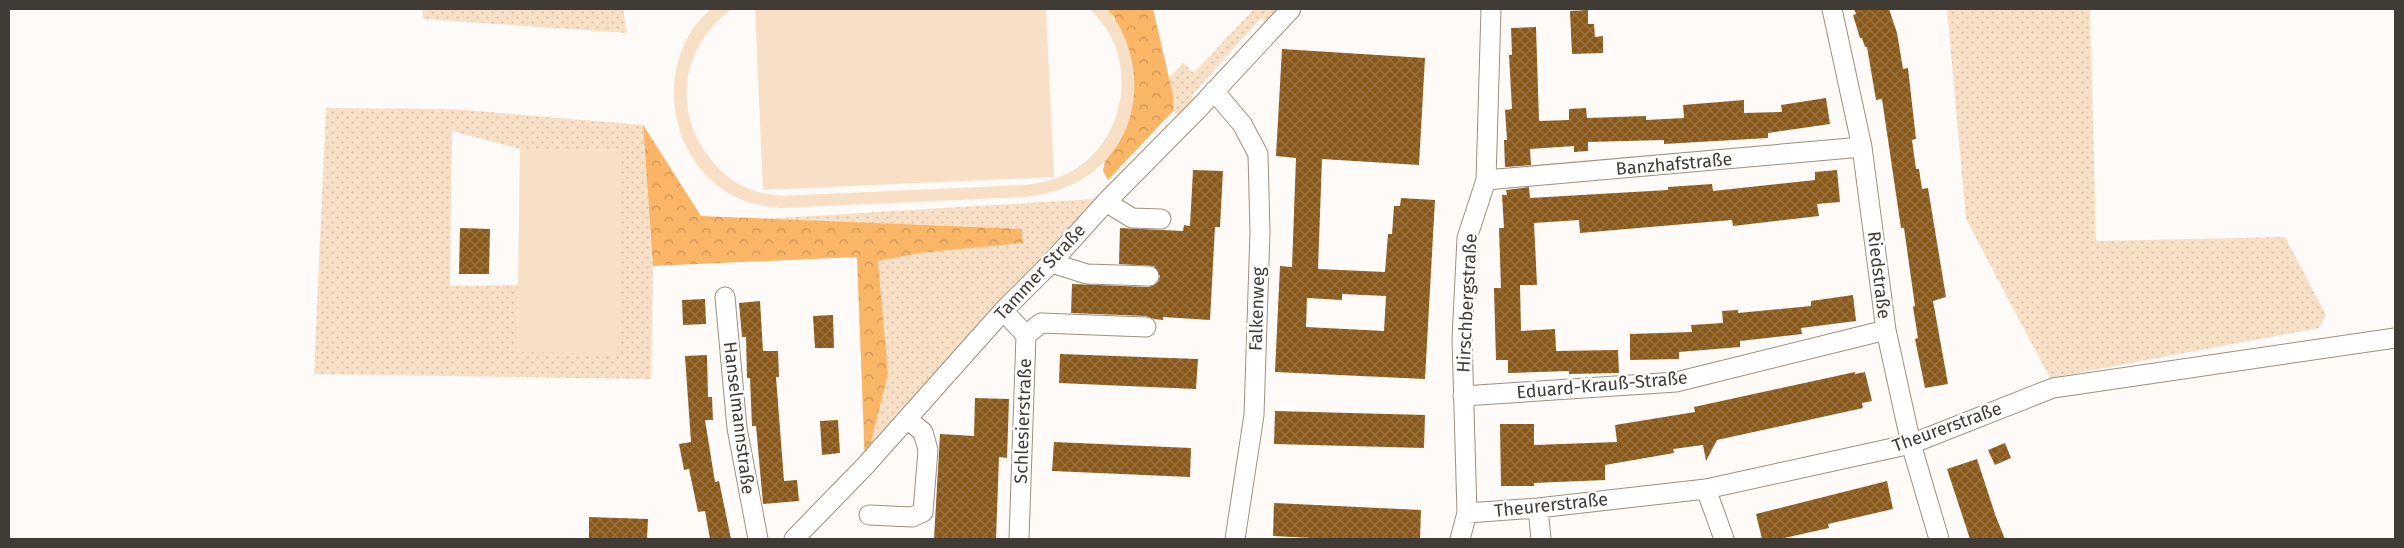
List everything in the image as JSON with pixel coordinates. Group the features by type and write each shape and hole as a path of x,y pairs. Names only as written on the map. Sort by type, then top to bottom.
{"street":[{"name":"Tammer Straße","path":"794,539 865,466 1003,311 1051,263 1106,202 1214,92 1291,9"},
{"name":"Hirschbergstraße","path":"1460,539 1467,513 1462,339 1467,238 1486,180 1491,9"},
{"name":"Riedstraße","path":"1832,9 1862,147 1886,330 1911,444 1939,539"},
{"name":"Falkenweg","path":"1214,92 1242,124 1258,154 1260,232 1254,415 1235,539"},
{"name":"Banzhafstraße","path":"1486,180 1862,147"},
{"path":"1106,202 1132,218 1161,219"},
{"path":"1051,263 1087,274 1149,276"},
{"name":"Hanselmannstraße","path":"725,297 737,428 758,539"},
{"name":"Schlesierstraße","path":"1003,311 1026,335 1018,539"},
{"path":"1026,335 1041,323 1146,327"},
{"name":"Eduard-Krauß-Straße","path":"1463,396 1676,382 1886,330"},
{"name":"Theurerstraße","path":"1467,513 1538,508 1706,489 1911,444 2052,388 2395,338"},
{"path":"869,515 912,517 923,512 928,450 923,432 907,419"},
{"path":"1706,489 1724,539"},
{"path":"1538,508 1541,539"}],"shaded area":[{"path":"423,9 623,9 627,33 423,19"},
{"path":"711,9 732,9 715,23 702,40 693,59 688,78 687,98 690,119 697,138 717,166 736,182 760,192 781,196 1025,185 1048,181 1062,176 1080,166 1094,153 1106,137 1115,120 1120,101 1120,62 1114,43 1107,29 1090,9 1107,9 1119,26 1127,45 1133,65 1134,86 1132,107 1127,127 1117,145 1096,170 1078,182 1048,193 1026,197 780,208 757,204 743,200 717,185 697,165 683,140 676,113 674,84 680,57 692,31"},
{"path":"755,9 1046,9 1054,177 763,190"},
{"path":"1254,9 1291,9 1272,30 1261,18 1191,96 1199,108 1185,122 1173,111 1173,95 1169,78 1183,63 1194,73"},
{"path":"1947,9 2090,9 2096,241 2285,237 2326,315 2319,328 2050,378 1966,219"},
{"path":"326,108 452,109 643,125 653,266 651,379 314,374","holes":["452,131 520,149 622,151 517,352 518,285 450,286"]},
{"path":"520,149 622,151 618,354 517,352"},
{"path":"1110,198 865,466 888,374 878,261 920,253 1023,243 1022,229 763,219"}],"green space":[{"path":"1107,9 1153,9 1173,95 1173,111 1108,180 1103,171 1105,161 1117,144 1133,102 1115,18"},
{"path":"643,125 701,216 1022,229 1023,243 920,253 878,261 888,374 865,466 857,257 653,266"}],"building":[{"path":"1854,9 1889,9 1897,33 1903,69 1908,68 1916,139 1912,140 1916,169 1919,169 1922,189 1928,188 1946,297 1933,301 1948,384 1925,388 1915,339 1918,338 1913,307 1915,306 1904,228 1901,228 1882,99 1876,100 1867,47 1865,47 1862,38 1860,38 1853,15 1856,14"},
{"path":"1588,10 1588,24 1594,24 1595,37 1603,36 1603,53 1572,54 1570,11"},
{"path":"1536,27 1539,121 1569,120 1569,109 1586,108 1587,118 1646,116 1646,120 1684,118 1683,105 1744,100 1744,113 1782,112 1781,105 1826,98 1830,124 1768,133 1768,138 1664,144 1664,140 1588,142 1588,151 1574,152 1574,146 1530,149 1531,165 1505,167 1504,140 1507,140 1505,110 1512,109 1509,55 1512,55 1511,28"},
{"path":"1282,49 1425,58 1419,165 1322,159 1318,269 1385,272 1388,234 1392,234 1394,206 1400,206 1401,198 1435,200 1425,379 1275,372 1280,266 1292,267 1296,158 1276,156","holes":["1342,294 1386,296 1384,331 1306,327 1307,298 1342,300"]},
{"path":"1193,170 1223,171 1220,227 1215,227 1210,320 1163,317 1163,320 1146,316 1071,313 1072,284 1149,287 1158,282 1160,276 1154,266 1119,264 1120,228 1183,231 1184,225 1190,226"},
{"path":"1837,170 1840,202 1817,204 1819,216 1733,226 1732,220 1580,233 1579,220 1534,223 1537,285 1520,285 1521,331 1555,329 1556,351 1618,350 1619,373 1569,374 1569,371 1508,373 1508,360 1496,360 1494,288 1501,288 1499,228 1504,228 1502,195 1507,195 1506,190 1529,187 1530,198 1668,190 1668,187 1712,184 1713,191 1815,180 1815,172"},
{"path":"460,228 490,229 489,274 459,274"},
{"path":"1853,295 1856,321 1801,328 1802,334 1740,341 1740,347 1679,352 1679,359 1630,360 1630,334 1692,332 1691,325 1723,323 1722,311 1738,310 1738,313 1811,306 1811,301"},
{"path":"705,299 706,324 683,325 682,300"},
{"path":"760,301 763,351 778,351 779,377 776,377 784,481 797,480 799,501 763,504 756,426 752,426 750,378 747,378 746,337 742,337 739,303"},
{"path":"833,315 834,348 815,348 813,316"},
{"path":"1060,354 1198,359 1196,389 1059,383"},
{"path":"707,355 708,397 712,397 713,420 705,420 715,482 719,481 731,539 710,539 705,511 698,512 689,469 684,470 679,444 691,442 685,356"},
{"path":"1855,372 1855,374 1865,372 1872,401 1862,403 1863,408 1717,440 1706,461 1703,445 1673,449 1674,453 1605,465 1605,480 1534,483 1534,486 1501,486 1500,424 1534,424 1534,445 1617,442 1615,425 1695,412 1694,407"},
{"path":"975,398 1009,399 1007,458 999,457 996,539 934,539 940,434 974,436"},
{"path":"1275,411 1425,415 1424,448 1274,444"},
{"path":"838,420 840,453 822,455 820,421"},
{"path":"1054,442 1191,448 1190,477 1052,471"},
{"path":"2005,443 2011,458 1995,465 1988,450"},
{"path":"1977,459 2005,539 1970,539 1947,469"},
{"path":"1887,481 1893,509 1828,524 1829,528 1780,539 1762,539 1756,514"},
{"path":"1274,503 1421,510 1420,539 1331,539 1273,536"},
{"path":"589,517 648,519 647,539 589,539"}]}
